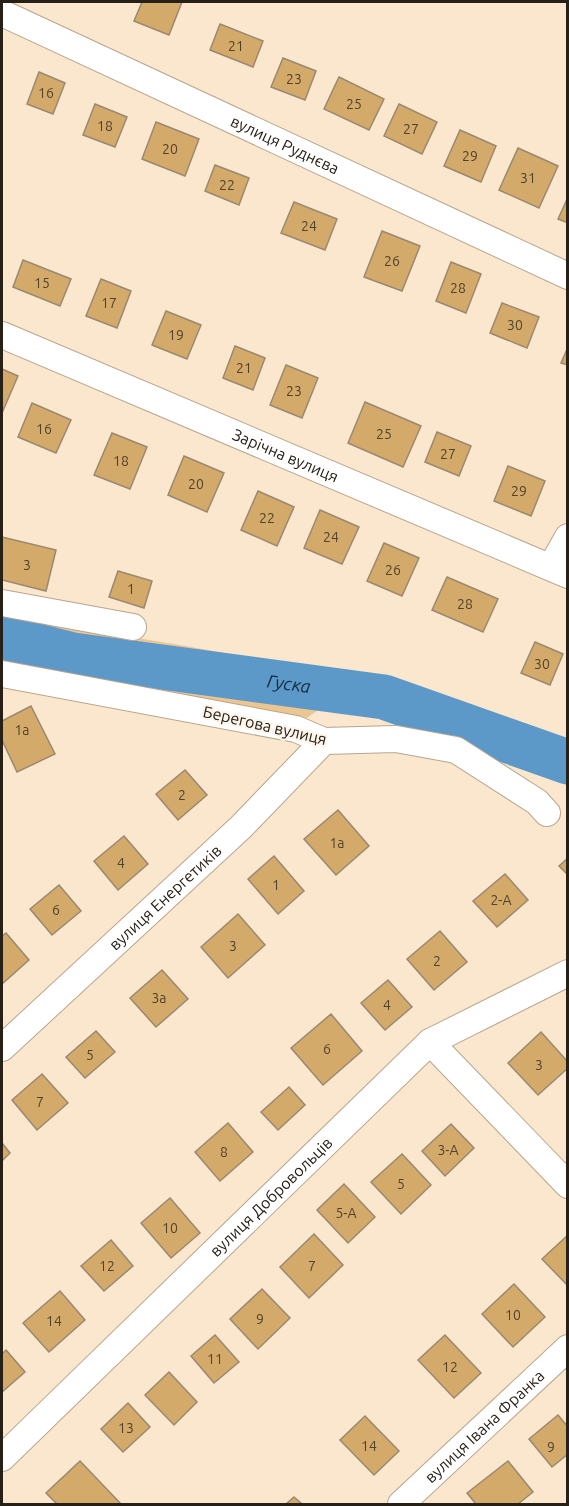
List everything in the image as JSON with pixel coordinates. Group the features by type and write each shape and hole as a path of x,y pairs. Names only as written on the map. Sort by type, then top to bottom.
{"street":[{"name":"вулиця Руднєва","path":"6,14 567,276"},
{"name":"Зарічна вулиця","path":"2,335 559,571"},
{"path":"559,571 567,537"},
{"path":"2,603 133,627"},
{"name":"Берегова вулиця","path":"2,674 296,729 324,741 396,739 456,750 537,802 547,813"},
{"name":"вулиця Енергетиків","path":"2,1048 241,827 324,741"},
{"name":"вулиця Добровольців","path":"2,1458 430,1042 567,973"},
{"path":"430,1042 567,1185"},
{"name":"вулиця Івана Франка","path":"401,1504 567,1348"}],"shaded area":[{"path":"2,616 362,678 307,718 2,660"}],"building":[{"path":"142,2 182,2 169,35 134,21"},
{"path":"220,24 263,41 253,67 210,50"},
{"path":"283,58 316,71 305,100 271,87"},
{"path":"39,72 65,83 53,114 27,104"},
{"path":"339,77 384,99 369,130 324,109"},
{"path":"95,104 127,117 115,147 83,135"},
{"path":"399,104 437,122 422,154 384,136"},
{"path":"156,122 199,139 185,176 142,159"},
{"path":"460,130 496,146 481,182 444,166"},
{"path":"518,148 558,166 539,208 499,190"},
{"path":"215,165 249,178 239,205 205,191"},
{"path":"568,197 568,223 558,219"},
{"path":"294,202 337,219 325,250 281,233"},
{"path":"382,231 420,246 402,291 364,277"},
{"path":"23,260 71,279 60,306 13,287"},
{"path":"451,262 481,274 466,313 436,301"},
{"path":"101,279 131,291 117,328 86,316"},
{"path":"502,303 539,317 527,348 490,333"},
{"path":"166,311 201,325 187,359 152,345"},
{"path":"235,346 265,358 253,390 223,378"},
{"path":"568,347 568,365 561,363"},
{"path":"286,365 318,378 302,418 270,405"},
{"path":"2,369 18,376 2,413"},
{"path":"365,402 421,426 403,467 348,443"},
{"path":"32,403 71,420 56,453 18,437"},
{"path":"437,432 471,446 459,476 425,462"},
{"path":"112,433 147,447 130,489 94,475"},
{"path":"184,456 224,473 207,512 168,495"},
{"path":"508,466 545,481 531,516 494,501"},
{"path":"258,491 294,507 277,546 241,530"},
{"path":"320,510 359,527 342,564 304,548"},
{"path":"2,537 56,550 46,591 2,580"},
{"path":"384,543 419,558 402,596 367,581"},
{"path":"118,571 152,581 144,608 109,597"},
{"path":"447,577 498,599 483,632 432,610"},
{"path":"535,642 563,654 550,685 521,673"},
{"path":"31,706 55,754 17,772 2,740 2,721"},
{"path":"185,770 207,795 178,820 156,794"},
{"path":"338,810 369,846 336,875 304,839"},
{"path":"124,836 148,864 118,890 94,861"},
{"path":"274,856 304,891 278,914 248,879"},
{"path":"568,858 568,875 559,866"},
{"path":"505,874 528,900 497,927 473,901"},
{"path":"59,885 81,911 52,935 30,909"},
{"path":"238,914 265,945 228,978 201,947"},
{"path":"440,931 467,962 434,990 407,959"},
{"path":"6,933 29,960 2,984 2,936"},
{"path":"162,970 188,999 156,1027 130,998"},
{"path":"388,980 412,1007 385,1030 361,1003"},
{"path":"331,1014 362,1051 323,1085 291,1048"},
{"path":"96,1031 115,1052 85,1078 66,1057"},
{"path":"541,1032 568,1062 568,1068 538,1095 508,1063"},
{"path":"42,1074 68,1103 37,1130 12,1100"},
{"path":"289,1087 305,1105 278,1130 261,1112"},
{"path":"228,1123 253,1152 220,1181 195,1152"},
{"path":"451,1124 474,1148 445,1176 422,1151"},
{"path":"2,1143 10,1153 2,1161"},
{"path":"402,1154 431,1185 401,1214 371,1182"},
{"path":"344,1184 375,1217 348,1243 317,1210"},
{"path":"170,1198 200,1233 171,1258 141,1223"},
{"path":"314,1234 343,1265 309,1298 280,1267"},
{"path":"568,1235 568,1286 542,1259"},
{"path":"111,1240 133,1266 104,1291 81,1266"},
{"path":"514,1284 545,1317 513,1347 482,1314"},
{"path":"262,1289 290,1318 258,1349 230,1319"},
{"path":"60,1291 85,1320 49,1352 23,1323"},
{"path":"215,1335 239,1362 214,1383 191,1356"},
{"path":"445,1335 481,1373 454,1398 418,1360"},
{"path":"6,1350 25,1372 2,1392 2,1354"},
{"path":"169,1372 197,1402 174,1425 145,1395"},
{"path":"128,1403 150,1427 123,1452 101,1429"},
{"path":"558,1415 568,1427 568,1454 552,1467 529,1439"},
{"path":"365,1416 399,1451 374,1475 340,1440"},
{"path":"80,1461 121,1504 57,1504 46,1493"},
{"path":"508,1461 533,1492 518,1504 476,1504 467,1493"},
{"path":"294,1497 302,1504 286,1504"}],"waterway":[{"name":"Гуска","path":"2,637 73,655 384,697 568,762"}]}
